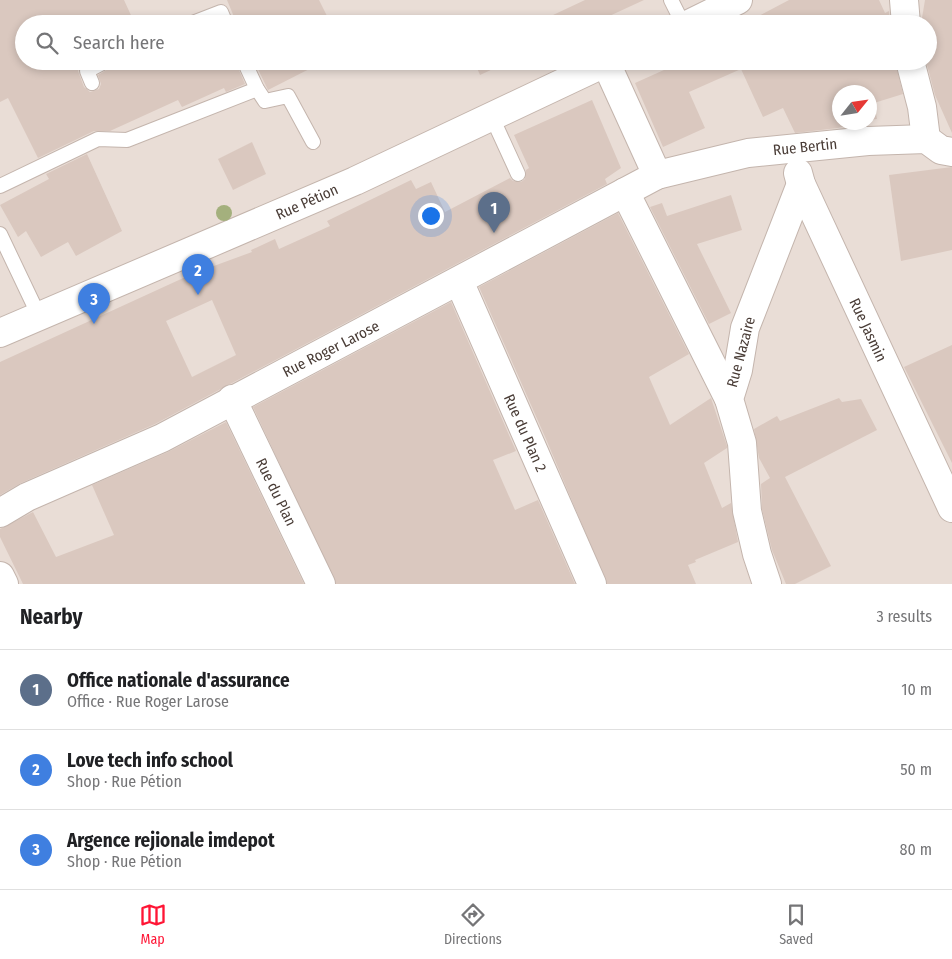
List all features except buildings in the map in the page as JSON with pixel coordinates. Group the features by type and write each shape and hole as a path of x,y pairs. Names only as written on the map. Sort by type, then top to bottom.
{"street":[{"path":"707,15 738,0"},
{"path":"904,0 905,15"},
{"name":"Rue Pétion","path":"0,333 355,181 491,115 590,70"},
{"path":"611,70 657,176"},
{"path":"912,70 922,107 926,139 942,150 952,152"},
{"name":"Rue Bertin","path":"657,176 748,153 868,141 926,139"},
{"name":"Rue Jasmin","path":"794,149 800,184 952,508"},
{"name":"Rue Roger Larose","path":"0,513 27,497 162,438 657,176"},
{"name":"Rue Nazaire","path":"767,584 756,554 749,520 742,443 729,399 738,370 745,328 800,184"},
{"path":"625,192 729,399"},
{"name":"Rue du Plan 2","path":"459,281 592,584"},
{"name":"Rue du Plan","path":"232,400 321,584"},
{"path":"0,576 4,584"}],"lane":[{"path":"671,0 678,15"},
{"path":"88,70 86,71 92,83"},
{"path":"248,70 265,101 288,96 313,142"},
{"path":"0,186 98,139 128,140 257,89"},
{"path":"491,115 518,174"},
{"path":"0,234 39,316"}],"shaded area":[{"path":"0,0 952,0 952,584 0,584"}],"place":[{"name":"Office nationale d'assurance","path":"494,233"},
{"name":"Love tech info school","path":"198,295"},
{"name":"Argence rejionale imdepot","path":"94,324"}]}
